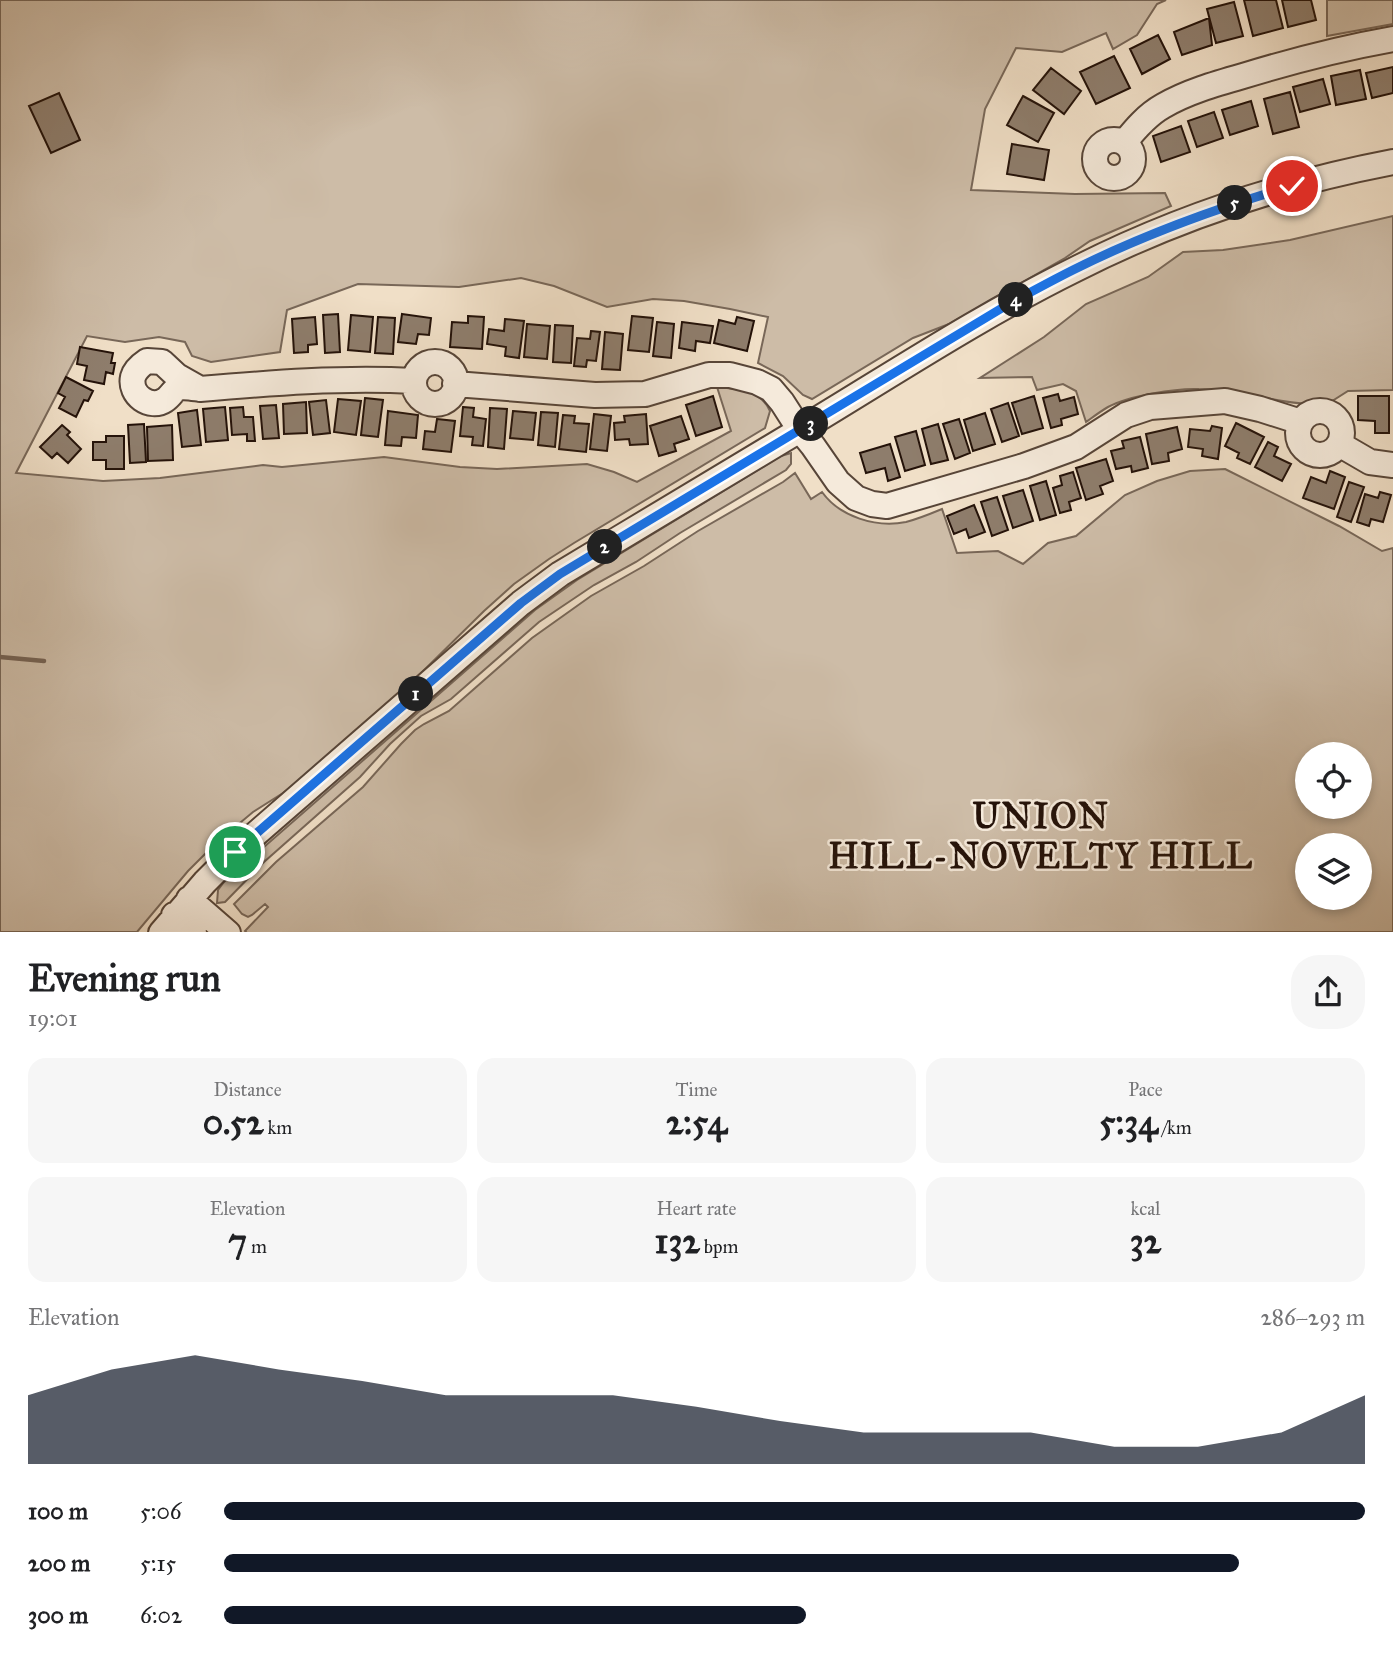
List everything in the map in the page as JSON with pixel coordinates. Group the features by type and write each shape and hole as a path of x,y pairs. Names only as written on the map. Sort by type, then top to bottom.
{"street":[{"path":"1124,143 1138,125 1161,107 1203,88 1285,63 1393,38"},
{"path":"175,916 235,852 521,603 560,574 1007,305 1074,269 1233,203 1342,172 1393,162"},
{"path":"200,388 313,380 414,381 419,397 431,404 450,397 455,384 624,395 645,394 709,375 730,375 757,382 771,389 838,482 856,498 887,506 1024,466 1076,447 1126,415 1150,407 1225,401 1260,409 1301,422 1298,429 1301,443 1312,453 1327,453 1339,444 1370,462 1393,465"},
{"path":"175,916 193,932"},
{"path":"175,916 225,932"}],"shaded area":[{"path":"0,0 1166,0 1157,4 1137,35 1113,49 1106,33 1062,52 1016,48 985,109 971,190 1075,194 1165,193 1171,206 1090,241 949,324 913,338 812,399 803,395 783,376 758,363 768,317 684,301 653,299 607,307 554,286 521,278 459,287 358,284 287,310 280,352 211,362 192,356 185,342 159,337 125,342 87,336 16,473 103,481 160,478 263,465 282,467 384,457 497,469 587,464 637,482 731,431 717,387 754,394 770,411 765,428 574,543 514,584 412,682 326,759 283,793 253,812 216,843 188,871 137,932 0,932"},
{"path":"1327,0 1393,0 1393,24 1327,36"},
{"path":"1393,216 1393,390 1348,391 1329,403 1308,404 1213,390 1178,390 1117,403 1086,422 1076,391 1063,384 1037,390 1032,377 980,378 1044,337 1086,304 1148,277 1183,252 1223,250 1290,240"},
{"path":"791,453 791,464 786,470 594,585 539,622 451,699 421,716 390,744 360,777 264,862 225,902 217,903 218,890 224,882 535,610 577,580 781,456"},
{"path":"1225,469 1339,526 1382,551 1393,548 1393,932 245,931 268,907 265,904 248,917 234,904 276,862 363,787 415,730 449,711 532,638 591,596 795,473 811,499 822,492 838,508 871,522 906,522 942,509 957,553 998,551 1023,564 1048,543 1076,536 1125,495 1190,471"}],"building":[{"path":"1244,0 1276,0 1283,28 1253,36"},
{"path":"1282,0 1311,0 1316,20 1288,27"},
{"path":"1234,2 1243,36 1216,43 1207,9"},
{"path":"1209,18 1212,45 1182,55 1174,32"},
{"path":"1158,35 1170,59 1142,74 1130,49"},
{"path":"1114,56 1130,88 1096,104 1080,72"},
{"path":"1393,67 1393,93 1372,98 1366,73"},
{"path":"1051,68 1081,91 1064,114 1033,90"},
{"path":"1360,70 1366,99 1336,105 1331,76"},
{"path":"1323,79 1330,104 1300,112 1293,87"},
{"path":"1290,92 1299,127 1273,134 1264,99"},
{"path":"59,93 80,140 51,153 29,106"},
{"path":"1023,96 1054,113 1038,142 1007,125"},
{"path":"1251,101 1258,126 1230,135 1222,110"},
{"path":"1214,112 1223,138 1197,147 1188,121"},
{"path":"1181,126 1190,152 1161,162 1153,136"},
{"path":"1012,144 1049,150 1044,180 1007,174"},
{"path":"338,314 340,352 325,353 323,315"},
{"path":"402,314 431,318 429,335 418,334 416,344 398,342"},
{"path":"351,315 373,317 370,352 348,350"},
{"path":"468,316 484,317 482,349 450,347 452,322 468,323"},
{"path":"632,316 653,318 649,352 628,350"},
{"path":"315,317 317,344 308,345 308,352 294,353 292,319"},
{"path":"378,317 395,318 393,354 375,353"},
{"path":"737,317 754,321 747,351 714,343 719,320 735,324"},
{"path":"505,319 524,321 519,358 505,356 506,347 487,344 489,329 504,331"},
{"path":"657,322 674,324 671,358 653,356"},
{"path":"682,322 713,326 710,343 696,341 695,351 679,348"},
{"path":"527,324 550,326 547,359 524,357"},
{"path":"555,325 573,326 571,363 553,362"},
{"path":"591,331 600,332 596,361 587,360 586,367 574,366 577,338 590,339"},
{"path":"605,332 623,334 620,370 602,369"},
{"path":"80,347 113,353 113,374 106,372 104,384 84,380 87,366 77,364"},
{"path":"66,377 93,391 88,401 84,400 76,417 59,408 65,397 58,393"},
{"path":"1058,394 1060,401 1074,397 1078,414 1061,419 1062,425 1051,428 1043,398"},
{"path":"713,396 722,427 696,436 686,405"},
{"path":"1034,396 1043,428 1022,434 1012,403"},
{"path":"1358,396 1389,396 1389,433 1375,433 1375,421 1358,420"},
{"path":"365,398 383,400 378,437 361,435"},
{"path":"338,399 361,401 356,435 334,432"},
{"path":"326,400 330,433 313,435 309,402"},
{"path":"306,402 307,433 284,434 283,404"},
{"path":"1008,403 1019,436 1002,442 991,409"},
{"path":"276,405 279,438 263,439 260,406"},
{"path":"225,407 228,440 206,442 203,409"},
{"path":"243,407 244,417 253,417 255,441 247,441 247,434 232,435 230,408"},
{"path":"463,407 474,408 473,417 486,419 483,446 472,445 473,437 460,436"},
{"path":"490,408 507,409 504,449 488,447"},
{"path":"197,410 201,445 182,447 178,413"},
{"path":"388,411 418,415 416,438 402,437 401,446 385,445"},
{"path":"513,411 536,413 533,440 510,438"},
{"path":"541,412 558,413 555,447 538,445"},
{"path":"985,413 995,444 973,451 964,420"},
{"path":"594,414 611,416 607,451 590,449"},
{"path":"646,414 648,444 630,445 629,439 615,440 614,423 625,422 624,416"},
{"path":"563,415 575,416 574,423 589,424 586,452 559,449"},
{"path":"681,416 689,439 674,444 676,451 659,456 650,426"},
{"path":"437,419 455,421 451,452 423,449 425,431 435,432"},
{"path":"959,419 970,453 955,459 943,424"},
{"path":"1236,423 1264,437 1250,464 1237,458 1239,453 1225,446"},
{"path":"144,424 146,462 130,463 128,425"},
{"path":"938,424 948,460 931,464 922,429"},
{"path":"62,425 70,432 67,435 81,449 68,463 57,453 52,458 40,447"},
{"path":"172,425 173,460 148,461 147,427"},
{"path":"1212,426 1222,428 1218,459 1202,456 1203,449 1188,447 1190,429 1210,431"},
{"path":"1177,427 1182,449 1168,453 1169,461 1152,464 1146,434"},
{"path":"916,431 925,465 905,471 895,437"},
{"path":"106,436 124,436 124,469 106,469 106,460 93,460 93,442 106,442"},
{"path":"1140,437 1148,468 1132,472 1131,466 1116,469 1111,451 1124,448 1122,441"},
{"path":"1268,442 1278,447 1274,456 1291,464 1282,481 1255,467"},
{"path":"890,444 900,477 888,481 885,468 866,473 860,453"},
{"path":"1106,459 1113,481 1100,486 1103,494 1086,500 1076,468"},
{"path":"1330,471 1345,477 1334,509 1303,498 1311,477 1326,483"},
{"path":"1073,472 1081,498 1069,502 1071,510 1060,513 1053,488 1062,485 1060,476"},
{"path":"1046,481 1056,515 1040,520 1030,486"},
{"path":"1349,482 1364,487 1351,522 1337,517"},
{"path":"1023,490 1033,521 1013,528 1003,496"},
{"path":"1380,492 1391,495 1383,522 1371,519 1369,526 1357,522 1365,494 1378,498"},
{"path":"997,497 1008,530 992,536 981,502"},
{"path":"974,505 985,532 969,538 966,529 954,534 947,516"}],"waterway":[{"path":"0,657 44,661"}],"district":[{"name":"UNION HILL-NOVELTY HILL","path":"1041,836"}],"route":[{"path":"235,852 521,603 560,574 938,345 1074,269 1175,225 1233,203 1292,186"}]}
